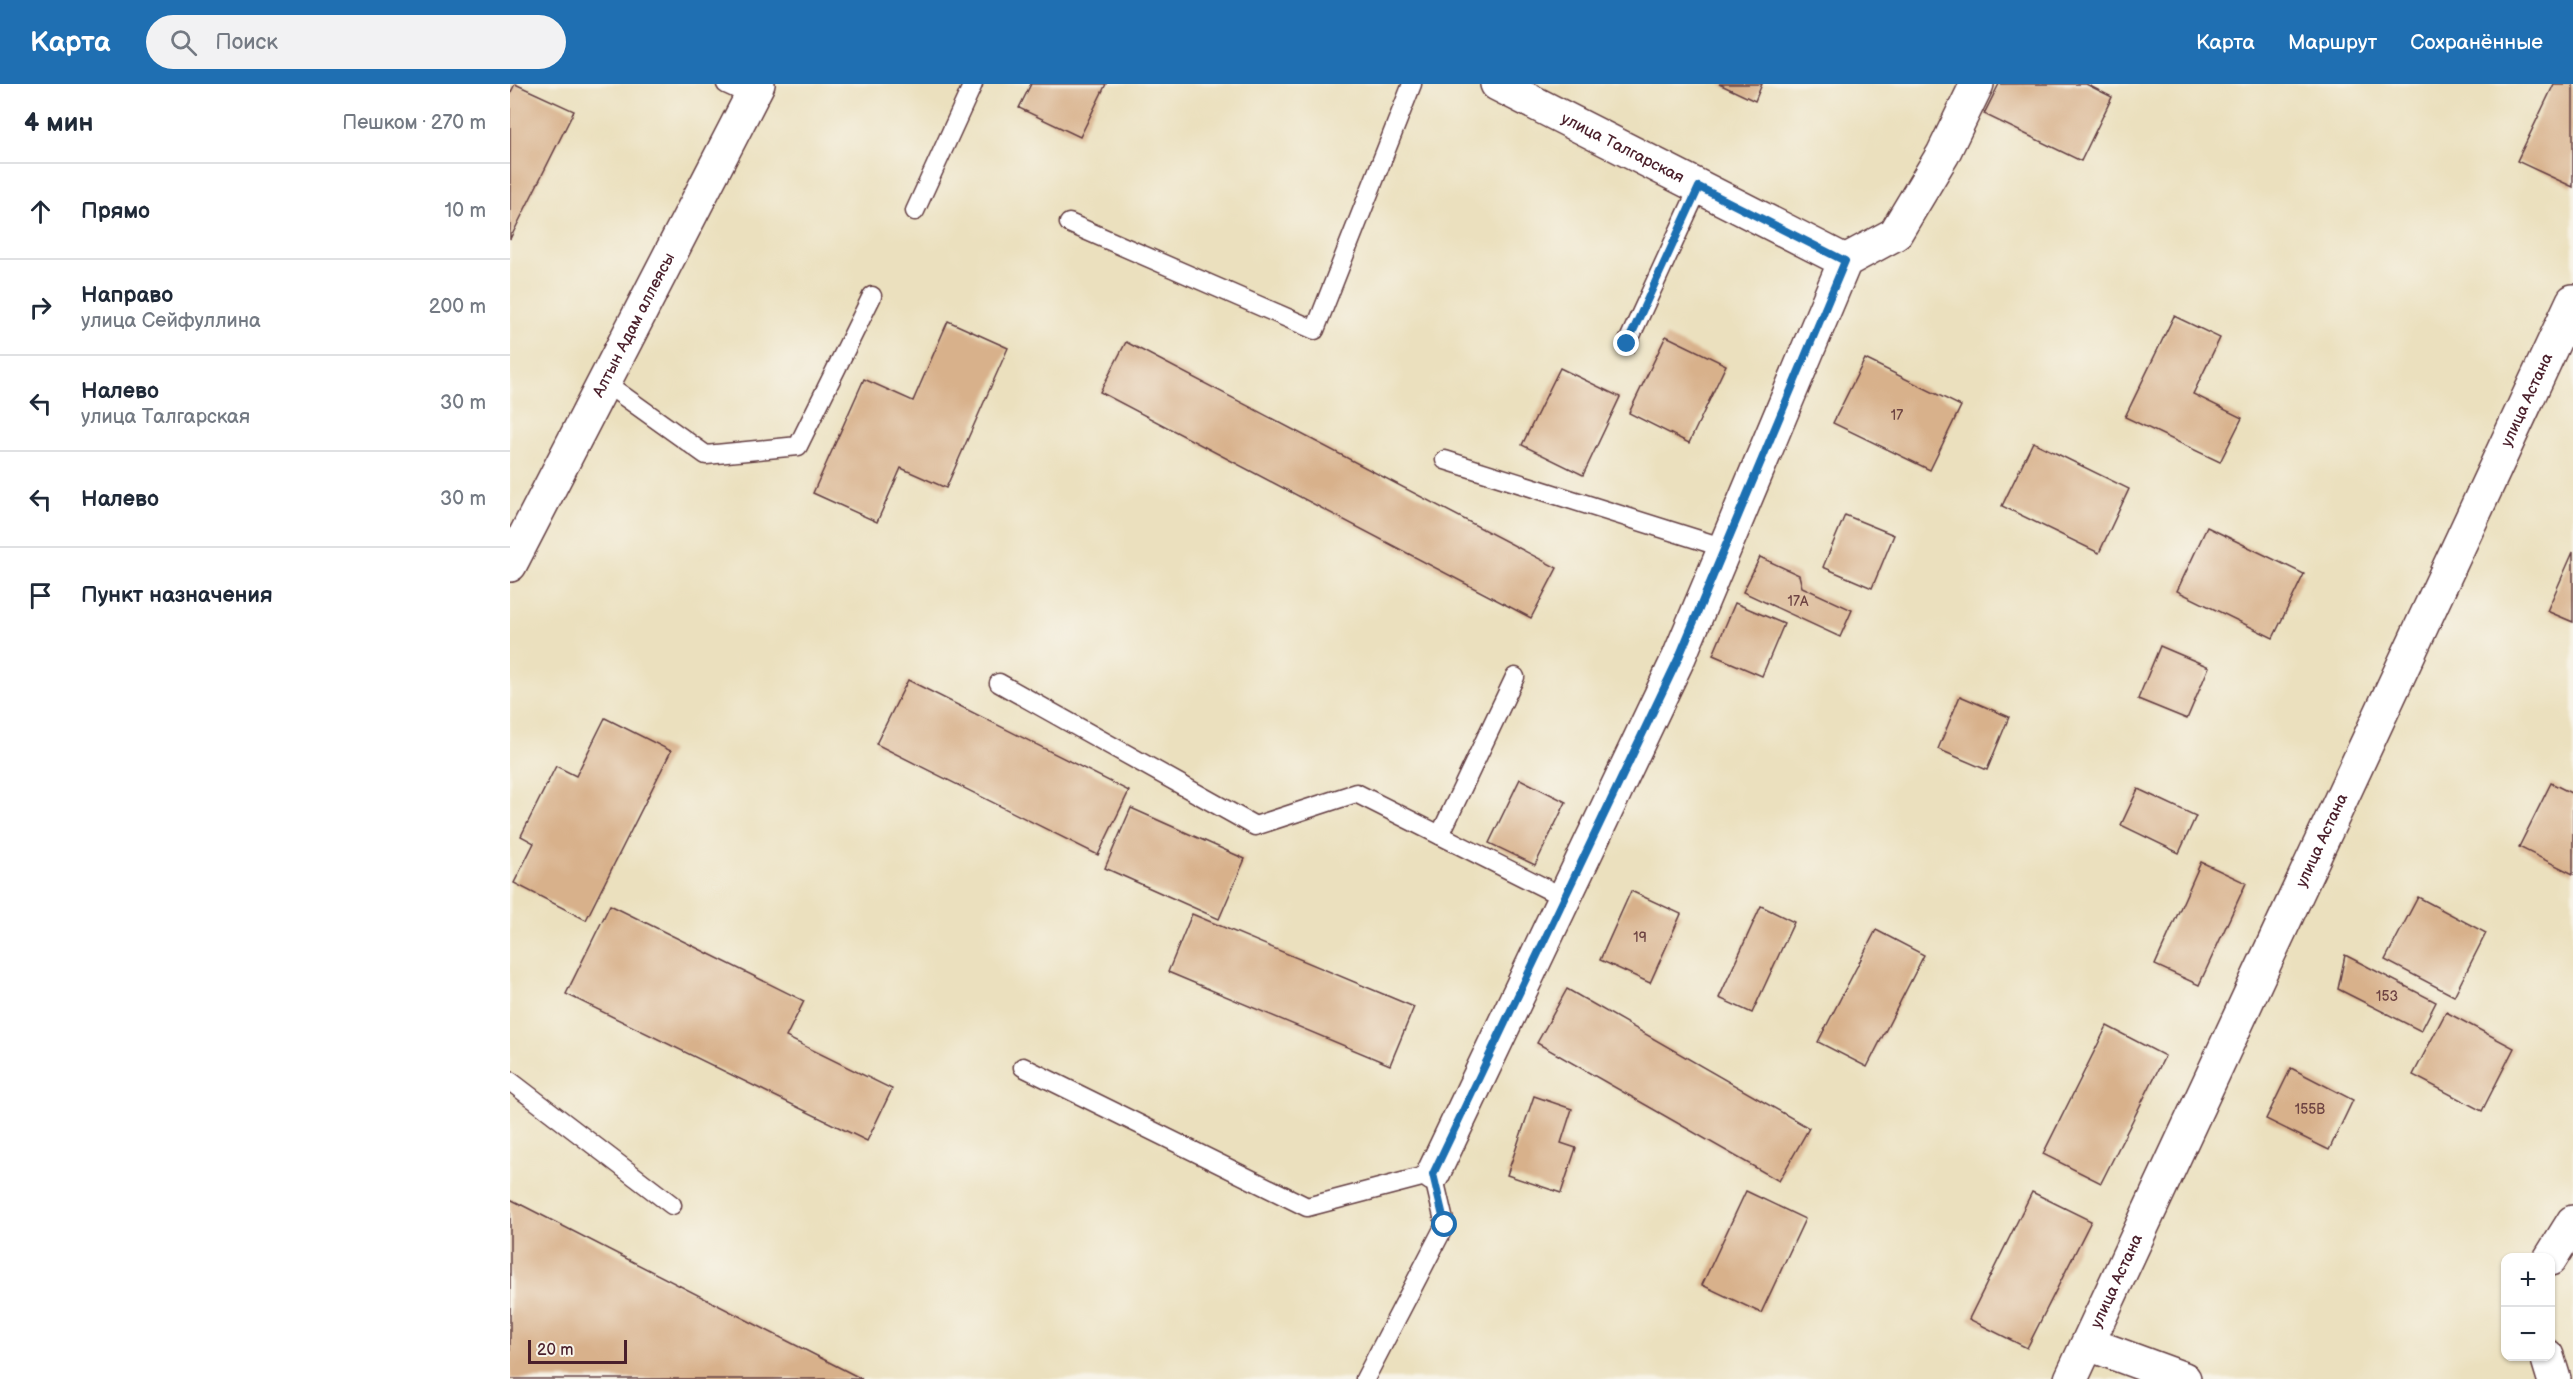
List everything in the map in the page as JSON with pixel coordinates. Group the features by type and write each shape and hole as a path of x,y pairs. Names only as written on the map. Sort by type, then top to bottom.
{"street":[{"name":"улица Талгарская","path":"1497,84 1845,261"},
{"path":"1433,1174 1679,657 1845,261 1895,234 1943,154 1977,84"},
{"name":"Алтын Адам аллеясы","path":"510,565 604,382 745,88"},
{"name":"улица Астана","path":"2071,1379 2573,301"},
{"path":"2554,1253 2573,1222"},
{"path":"2089,1344 2184,1379"},
{"path":"2549,1361 2554,1379"}],"lane":[{"path":"915,211 973,84"},
{"path":"1069,223 1315,330 1412,84"},
{"path":"1627,344 1699,187"},
{"path":"604,382 706,455 798,446 872,296"},
{"path":"1445,460 1725,548"},
{"path":"1440,835 1515,677"},
{"path":"999,683 1255,826 1356,793 1565,898"},
{"path":"1023,1067 1307,1208 1433,1174 1445,1225 1365,1379"},
{"path":"510,1081 672,1205"}],"building":[{"path":"515,84 574,111 510,239 510,94"},
{"path":"1031,84 1106,84 1080,137 1019,108"},
{"path":"1719,84 1762,84 1755,101"},
{"path":"1999,84 2086,84 2112,97 2081,161 1984,114"},
{"path":"2554,84 2573,84 2573,187 2517,161"},
{"path":"2174,316 2220,338 2193,394 2242,418 2220,462 2125,417"},
{"path":"948,321 1008,348 946,488 901,468 877,522 813,493 864,379 913,401"},
{"path":"1666,336 1726,365 1689,443 1629,413"},
{"path":"1126,342 1557,568 1531,618 1100,392"},
{"path":"1865,359 1961,406 1930,470 1833,423"},
{"path":"1560,368 1620,397 1583,475 1522,445"},
{"path":"2033,442 2129,489 2099,553 2002,506"},
{"path":"1845,515 1894,535 1872,588 1823,567"},
{"path":"2207,527 2304,574 2273,638 2177,591"},
{"path":"2573,552 2573,622 2547,611"},
{"path":"1760,557 1799,575 1802,587 1852,610 1840,637 1743,592"},
{"path":"1735,603 1784,624 1762,676 1713,655"},
{"path":"2160,646 2209,667 2187,719 2138,699"},
{"path":"908,680 1129,791 1098,855 876,744"},
{"path":"1960,696 2009,717 1987,770 1938,749"},
{"path":"605,718 671,751 586,920 514,883 534,843 521,836 556,766 576,776"},
{"path":"1520,779 1566,802 1535,865 1489,843"},
{"path":"2551,783 2573,794 2573,874 2519,847"},
{"path":"2138,789 2196,816 2179,853 2121,825"},
{"path":"1131,808 1245,859 1219,919 1105,868"},
{"path":"2201,862 2246,883 2199,985 2155,965"},
{"path":"1631,891 1681,914 1650,983 1600,960"},
{"path":"2418,897 2486,933 2454,996 2385,960"},
{"path":"610,905 804,1001 786,1037 892,1089 867,1141 566,994"},
{"path":"1761,906 1794,922 1752,1013 1719,998"},
{"path":"1192,914 1414,1007 1390,1065 1168,972"},
{"path":"1876,930 1924,955 1867,1067 1818,1042"},
{"path":"2345,955 2436,1002 2421,1031 2338,989"},
{"path":"1567,989 1809,1128 1779,1181 1537,1043"},
{"path":"2446,1012 2514,1048 2482,1111 2413,1075"},
{"path":"2107,1026 2165,1056 2101,1183 2043,1154"},
{"path":"2291,1068 2353,1100 2329,1150 2266,1119"},
{"path":"1534,1096 1572,1109 1561,1143 1576,1148 1561,1193 1507,1175"},
{"path":"1746,1191 1805,1219 1761,1313 1702,1285"},
{"path":"2032,1192 2091,1221 2027,1348 1969,1319"},
{"path":"510,1199 862,1379 510,1379"}],"route":[{"path":"1445,1225 1433,1174 1679,657 1845,261 1699,187 1627,344"}]}
